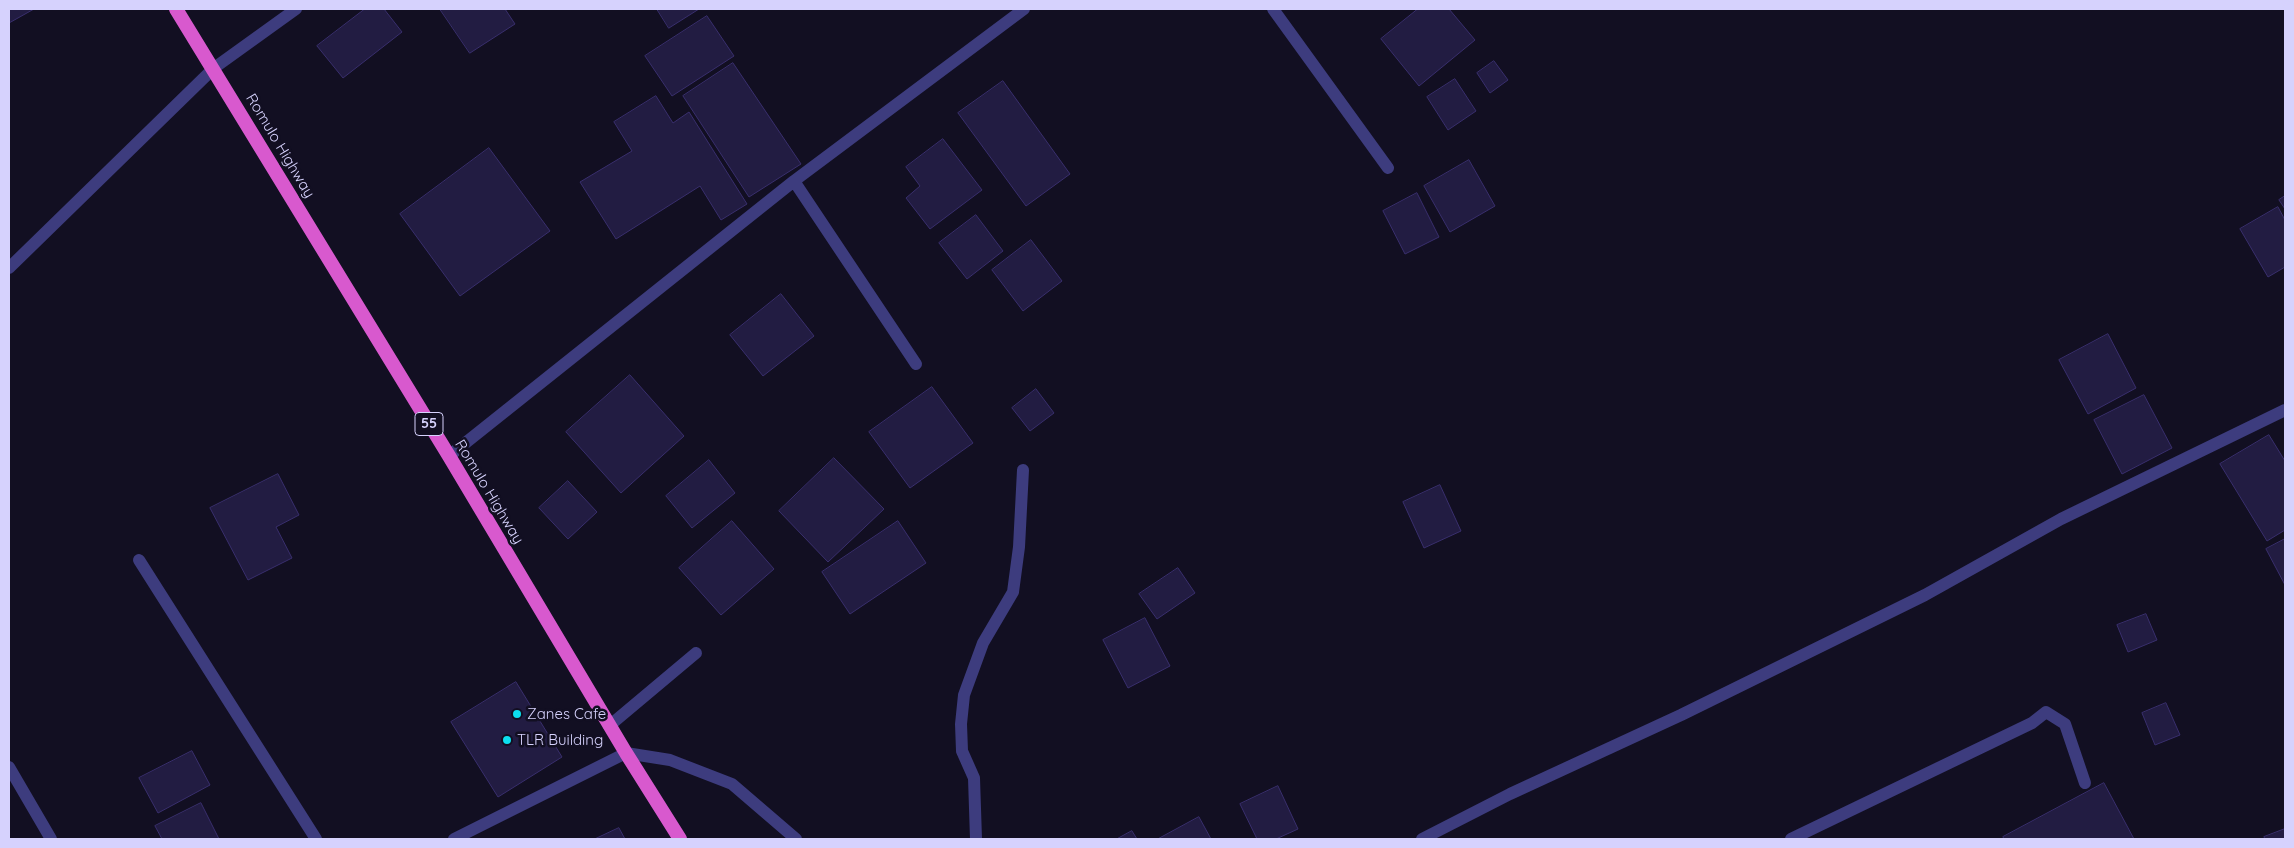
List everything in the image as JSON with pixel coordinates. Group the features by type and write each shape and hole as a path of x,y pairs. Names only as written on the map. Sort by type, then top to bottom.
{"highway":[{"name":"Romulo Highway","path":"176,9 214,68 609,726 680,839"}],"street":[{"path":"9,268 214,68 296,9"},
{"path":"448,456 794,181 1024,9"},
{"path":"1273,9 1388,168"},
{"path":"794,181 916,364"},
{"path":"1422,839 1510,794 1681,715 1925,595 2061,519 2285,410"},
{"path":"976,839 974,778 962,751 961,724 964,695 983,643 1013,592 1019,547 1023,470"},
{"path":"139,560 316,839"},
{"path":"609,726 696,653"},
{"path":"1791,839 2032,723 2046,712 2065,724 2085,783"},
{"path":"454,839 626,753 670,760 732,784 796,839"},
{"path":"9,767 51,839"}],"building":[{"path":"9,9 34,9 9,23"},
{"path":"365,9 384,9 402,32 343,78 317,46"},
{"path":"440,9 505,9 515,24 470,53"},
{"path":"657,9 699,9 669,28"},
{"path":"1418,9 1449,9 1475,40 1419,86 1381,39"},
{"path":"707,16 734,56 672,96 645,56"},
{"path":"1494,61 1508,80 1490,93 1477,73"},
{"path":"733,63 801,164 749,197 683,96"},
{"path":"1455,79 1476,111 1448,130 1427,97"},
{"path":"1003,81 1070,174 1026,206 958,113"},
{"path":"656,96 673,123 689,112 747,204 721,220 700,186 616,239 580,182 632,151 614,122"},
{"path":"943,139 982,190 930,229 906,198 920,186 906,167"},
{"path":"489,148 550,231 460,296 400,214"},
{"path":"1469,160 1495,206 1450,232 1424,186"},
{"path":"1417,193 1439,237 1405,254 1383,211"},
{"path":"2285,196 2285,209 2279,200"},
{"path":"2278,207 2285,220 2285,267 2268,277 2240,229"},
{"path":"976,215 1003,251 967,279 939,243"},
{"path":"1031,240 1062,281 1023,311 992,270"},
{"path":"781,294 814,336 763,376 730,335"},
{"path":"2108,334 2136,388 2088,414 2059,360"},
{"path":"630,375 684,436 621,493 566,432"},
{"path":"932,387 973,443 910,488 869,432"},
{"path":"1036,389 1054,413 1030,431 1012,408"},
{"path":"2144,395 2172,448 2122,474 2094,420"},
{"path":"2269,435 2285,461 2285,530 2267,541 2220,464"},
{"path":"834,458 884,509 828,562 779,511"},
{"path":"709,460 735,493 692,528 666,496"},
{"path":"278,474 299,515 276,527 292,558 248,580 210,508"},
{"path":"568,481 597,512 568,539 539,508"},
{"path":"1440,485 1461,531 1424,548 1403,502"},
{"path":"732,521 774,569 721,615 679,568"},
{"path":"898,521 926,563 850,614 822,572"},
{"path":"2285,539 2285,585 2266,549"},
{"path":"1178,568 1195,593 1157,619 1139,594"},
{"path":"2146,614 2157,640 2128,652 2117,625"},
{"path":"1145,618 1170,666 1128,688 1103,640"},
{"name":"TLR Building","path":"516,682 562,757 498,797 451,722"},
{"path":"2166,703 2180,735 2155,745 2142,713"},
{"path":"192,751 210,785 158,813 139,778"},
{"path":"2104,783 2134,839 2004,839 2003,837"},
{"path":"1278,786 1298,829 1276,839 1257,839 1240,804"},
{"path":"201,803 219,839 162,839 155,826"},
{"path":"1199,817 1211,839 1158,839"},
{"path":"619,828 625,839 595,839"},
{"path":"2285,829 2285,839 2265,839 2264,837"},
{"path":"1132,831 1137,839 1117,839"}],"place":[{"name":"Zanes Cafe","path":"517,714"},
{"name":"TLR Building","path":"507,740"}]}
